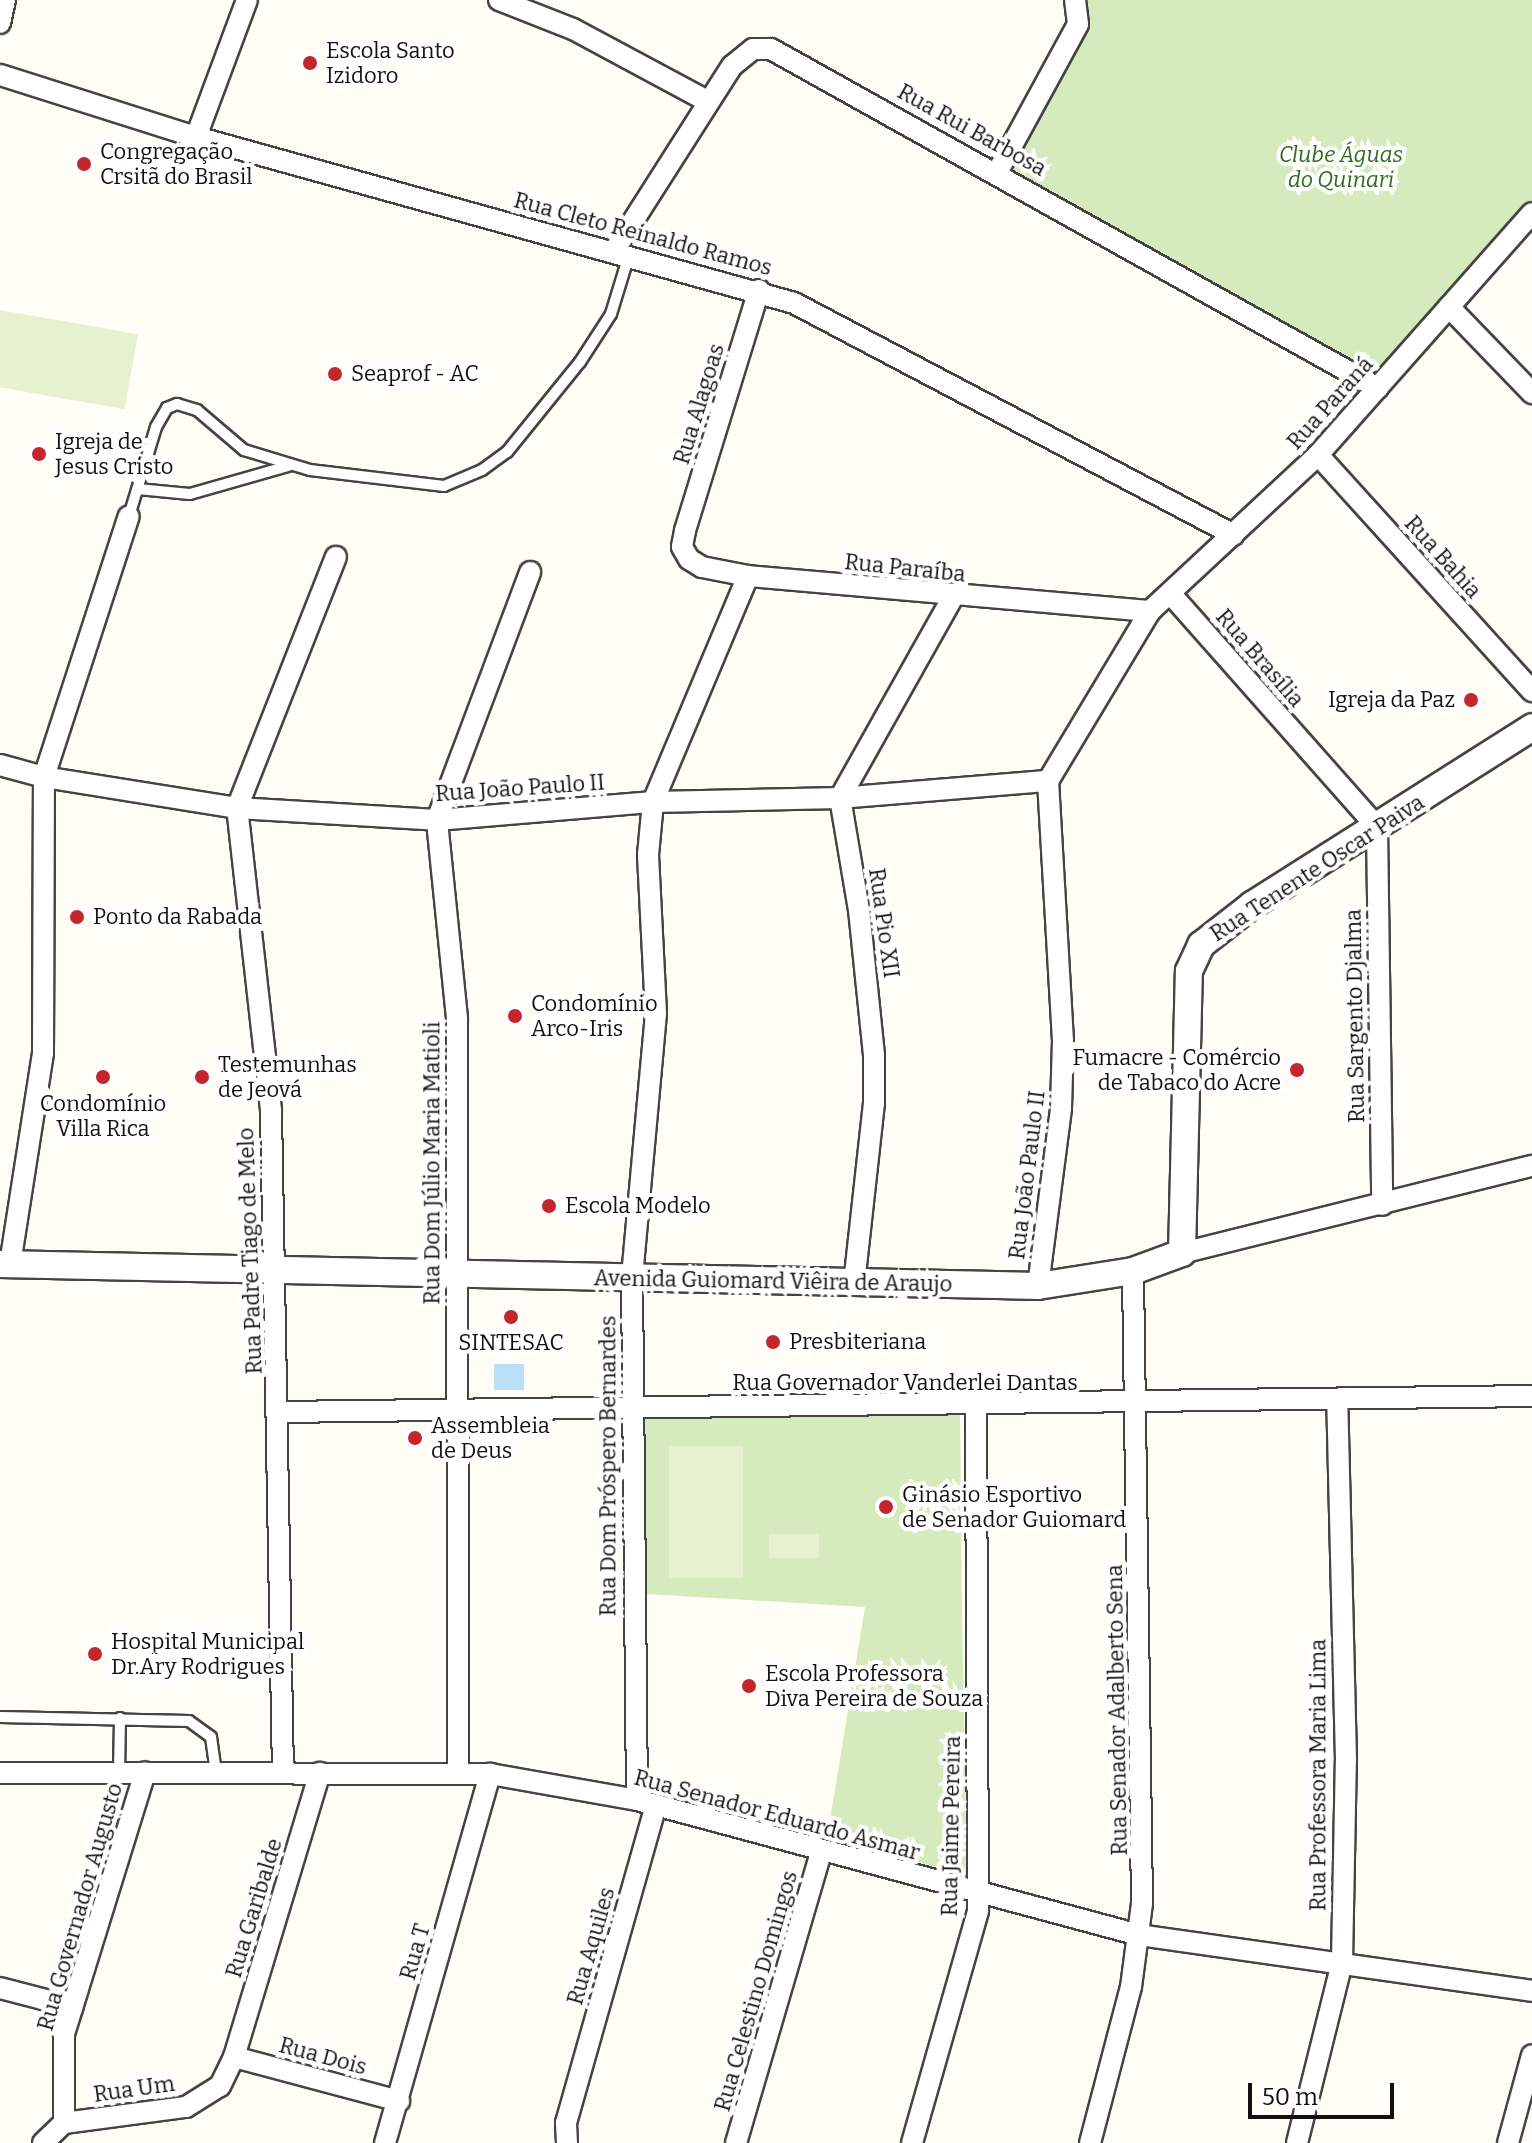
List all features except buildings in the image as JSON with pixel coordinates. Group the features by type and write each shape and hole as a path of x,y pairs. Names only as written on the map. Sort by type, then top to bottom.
{"street":[{"path":"0,23 5,0"},
{"path":"196,137 247,0"},
{"path":"499,0 573,29 707,101"},
{"path":"998,171 1078,24 1077,1"},
{"name":"Rua Rui Barbosa","path":"621,253 707,101 740,57 753,49 771,49 998,171 1378,388"},
{"name":"Rua Cleto Reinaldo Ramos","path":"0,75 196,137 759,290 870,339 1234,535"},
{"name":"Rua Paraná","path":"1150,611 1318,455 1532,213"},
{"name":"Rua Alagoas","path":"685,531 759,290"},
{"path":"1449,307 1532,393"},
{"name":"Rua Bahia","path":"1318,455 1532,691"},
{"path":"5,1264 43,1053 44,777 129,516"},
{"name":"Rua Paraíba","path":"685,531 683,551 694,563 748,576 953,597 1150,611"},
{"name":"Rua Padre Tiago de Melo","path":"283,1773 279,1412 271,1110 237,808 336,557"},
{"name":"Rua Dom Júlio Maria Matioli","path":"458,1772 454,1275 457,1018 437,820 530,572"},
{"name":"Rua Dom Próspero Bernardes","path":"646,1803 632,1408 632,1277 656,1013 648,855 653,802 748,576"},
{"name":"Rua Brasília","path":"1170,593 1377,827"},
{"path":"840,798 953,597"},
{"path":"1048,781 1150,611"},
{"name":"Rua Tenente Oscar Paiva","path":"1182,1253 1189,971 1201,945 1234,917 1532,727"},
{"name":"Rua João Paulo II","path":"0,765 44,777 237,808 437,820 653,802 840,798 1048,781 1063,1041 1061,1108 1038,1286"},
{"name":"Rua Pio XII","path":"840,798 859,910 874,1055 874,1103 854,1284"},
{"name":"Rua Sargento Djalma","path":"1377,827 1382,1205"},
{"name":"Avenida Guiomard Viêira de Araujo","path":"5,1264 1038,1286 1133,1271 1182,1253 1532,1166"},
{"name":"Rua Senador Adalberto Sena","path":"1090,2143 1131,1987 1139,1935 1144,1846 1133,1271"},
{"name":"Rua Governador Vanderlei Dantas","path":"279,1412 1137,1405 1532,1396"},
{"name":"Rua Professora Maria Lima","path":"1297,2143 1342,1962 1346,1760 1337,1401"},
{"name":"Rua Jaime Pereira","path":"912,2143 978,1911 976,1406"},
{"name":"Rua Governador Augusto","path":"64,2123 64,2034 145,1772"},
{"name":"Rua Senador Eduardo Asmar","path":"0,1773 490,1774 646,1803 1139,1935 1532,1991"},
{"name":"Rua Garibalde","path":"234,2057 320,1773"},
{"name":"Rua T","path":"385,2143 490,1774"},
{"name":"Rua Aquiles","path":"567,2143 565,2131 572,2100 646,1803"},
{"name":"Rua Celestino Domingos","path":"736,2143 821,1852"},
{"path":"0,1988 73,2007"},
{"path":"1508,2143 1532,2055"},
{"name":"Rua Dois","path":"234,2057 399,2101"},
{"name":"Rua Um","path":"64,2123 199,2102 220,2086 234,2057"},
{"path":"43,2143 64,2123"}],"lane":[{"path":"129,516 162,413 177,404 197,410 244,450 293,465 444,486 494,463 580,362 611,314 621,253"},
{"path":"138,489 190,494 293,465"},
{"path":"0,1717 179,1719 202,1726 211,1737 216,1772"},
{"path":"119,1772 120,1718"}],"green space":[{"name":"Clube Águas do Quinari","path":"1082,0 1532,0 1532,201 1378,378 1007,168"},
{"path":"0,310 138,334 125,409 0,387"},
{"path":"960,1414 967,1875 827,1838 865,1607 647,1594 643,1416"},
{"path":"669,1446 743,1446 743,1578 669,1578"},
{"path":"769,1534 819,1534 819,1558 769,1558"}],"water":[{"path":"494,1364 524,1364 524,1390 494,1390"}],"place":[{"name":"Escola Santo Izidoro","path":"310,63"},
{"name":"Congregação Crsitã do Brasil","path":"84,164"},
{"name":"Seaprof - AC","path":"335,374"},
{"name":"Igreja de Jesus Cristo","path":"39,454"},
{"name":"Igreja da Paz","path":"1471,700"},
{"name":"Ponto da Rabada","path":"77,917"},
{"name":"Condomínio Arco-Iris","path":"515,1016"},
{"name":"Fumacre - Comércio de Tabaco do Acre","path":"1297,1070"},
{"name":"Condomínio Villa Rica","path":"103,1077"},
{"name":"Testemunhas de Jeová","path":"202,1077"},
{"name":"Escola Modelo","path":"549,1206"},
{"name":"SINTESAC","path":"511,1317"},
{"name":"Presbiteriana","path":"773,1342"},
{"name":"Assembleia de Deus","path":"415,1438"},
{"name":"Ginásio Esportivo de Senador Guiomard","path":"886,1507"},
{"name":"Hospital Municipal Dr.Ary Rodrigues","path":"95,1654"},
{"name":"Escola Professora Diva Pereira de Souza","path":"749,1686"}]}
